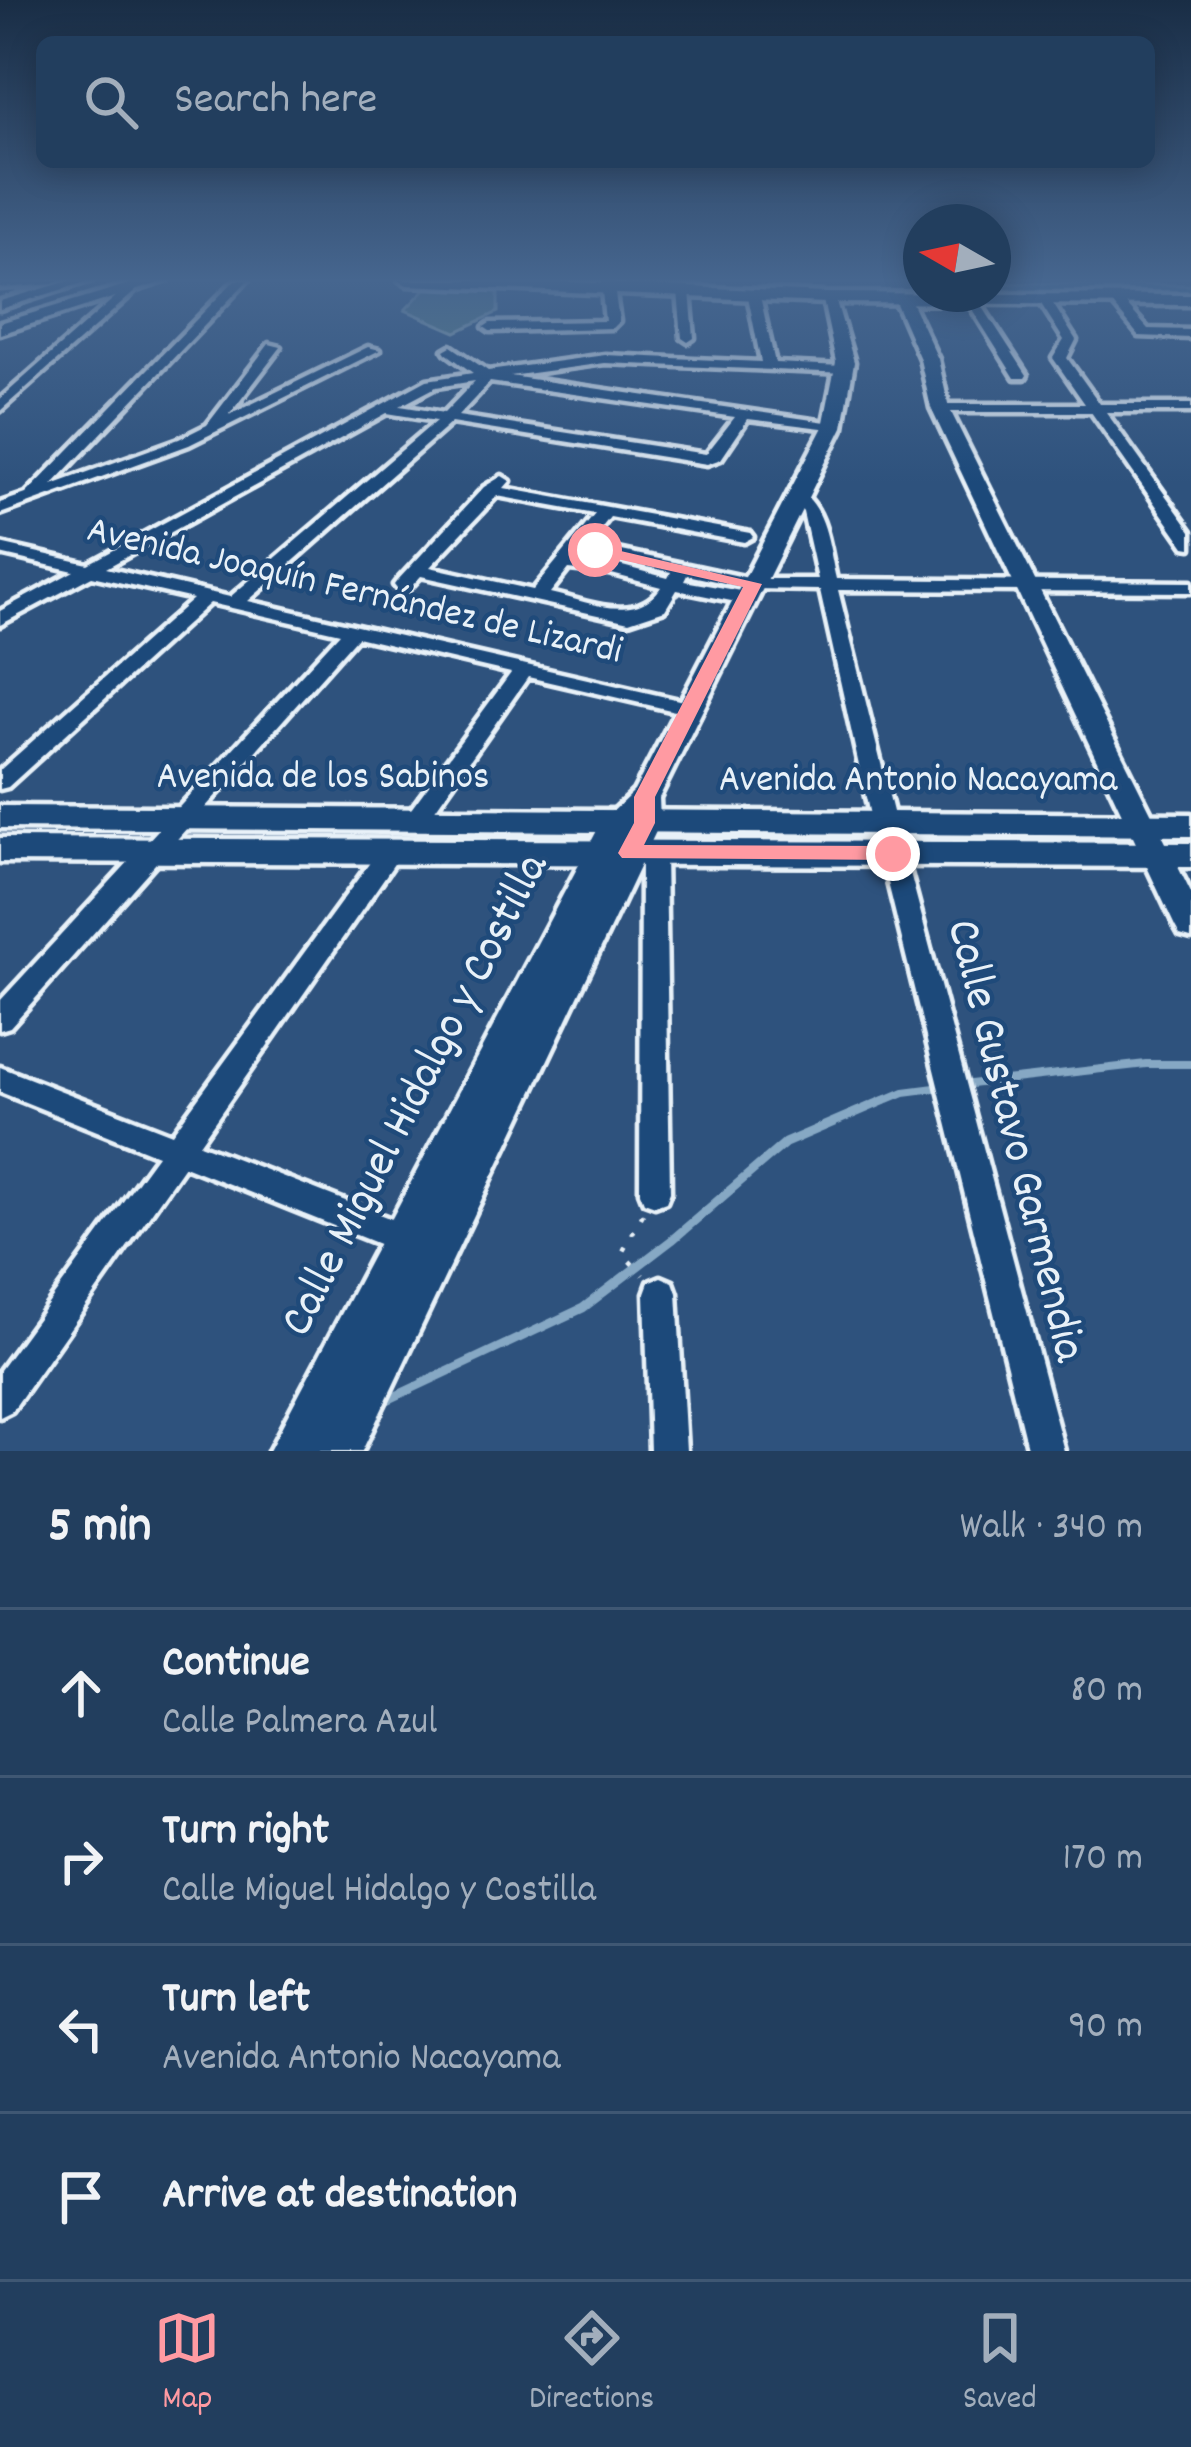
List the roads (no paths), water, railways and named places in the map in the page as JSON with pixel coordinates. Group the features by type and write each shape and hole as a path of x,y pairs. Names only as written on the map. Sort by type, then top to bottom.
{"main road":[{"name":"Avenida de los Sabinos","path":"0,817 414,822 631,834"},
{"name":"Avenida Antonio Nacayama","path":"631,834 1164,845 1191,825"},
{"name":"Avenida de los Sabinos","path":"0,850 390,852 631,834"}],"street":[{"path":"0,407 67,348"},
{"path":"30,498 176,348"},
{"path":"210,429 273,348"},
{"path":"766,348 770,366"},
{"name":"Calle Miguel Hidalgo y Costilla","path":"338,1451 631,834 833,427 843,370 842,348"},
{"path":"924,348 940,408 1164,845 1191,926"},
{"path":"1003,348 1020,375"},
{"path":"1066,348 1060,358 1191,543"},
{"path":"0,509 210,429 373,350"},
{"path":"451,350 487,376 833,427"},
{"path":"0,619 432,383 605,359 843,370"},
{"path":"235,602 448,418 487,376"},
{"path":"381,408 711,459 744,414"},
{"path":"940,408 1191,408"},
{"path":"678,574 658,606 638,616 410,578 496,485 606,512 744,537"},
{"name":"Calle Gustavo Garmendia","path":"799,496 811,512 889,839 1046,1451"},
{"path":"537,597 606,512"},
{"name":"Avenida Joaquín Fernández de Lizardi","path":"0,549 692,709"},
{"path":"571,555 750,591 829,585 1191,587"},
{"path":"0,782 207,596"},
{"path":"0,1019 353,630"},
{"path":"414,822 524,670"},
{"path":"631,834 655,1192"},
{"name":"Calle Miguel Hidalgo y Costilla","path":"292,1451 401,1238 631,834"},
{"path":"0,1399 390,852"},
{"path":"0,1079 401,1238"},
{"path":"661,1293 668,1451"}],"waterway":[{"path":"962,1085 1146,1064 1191,1064"},
{"path":"879,1102 904,1092 943,1087"},
{"path":"879,1102 885,1100"},
{"path":"381,1403 583,1308 672,1240 785,1143 879,1102"}]}
